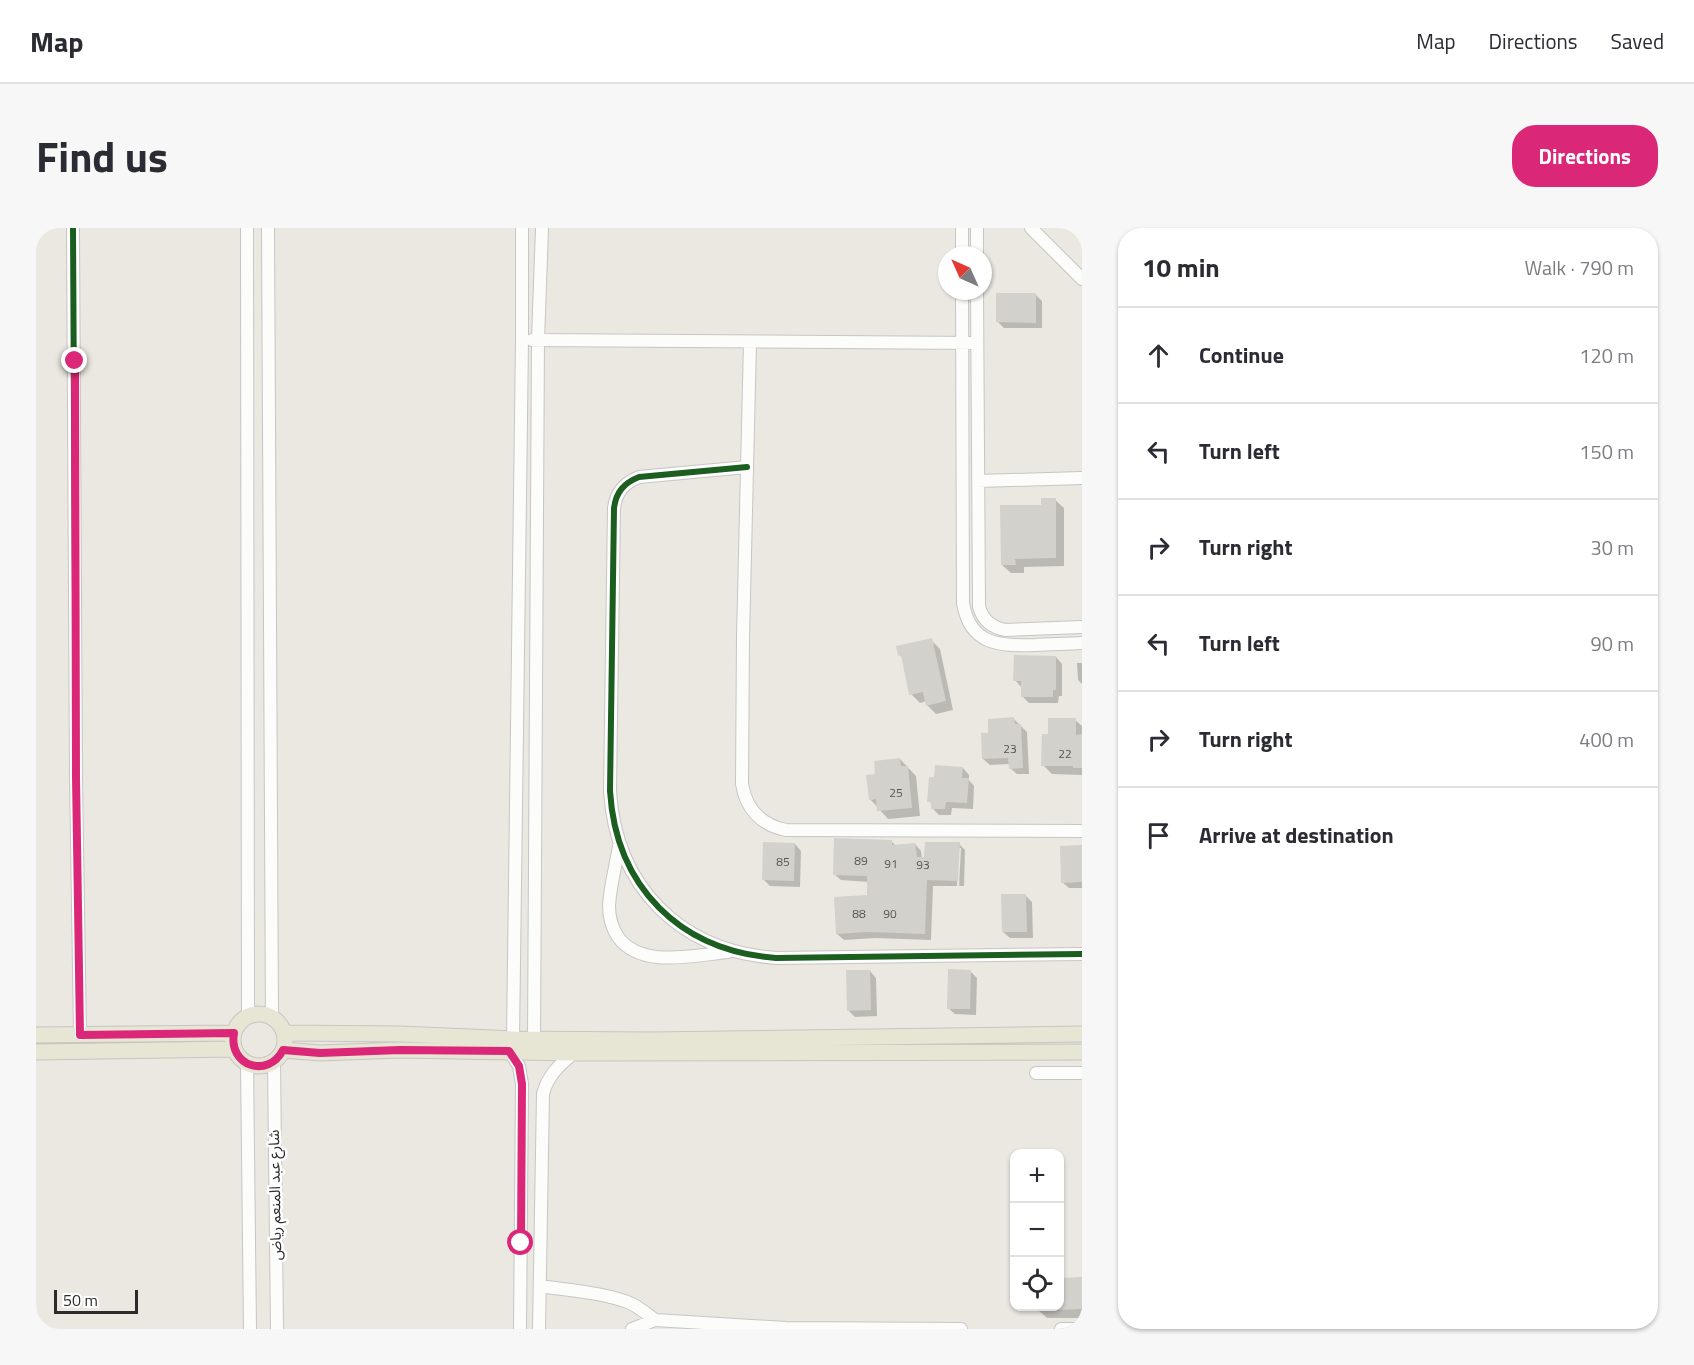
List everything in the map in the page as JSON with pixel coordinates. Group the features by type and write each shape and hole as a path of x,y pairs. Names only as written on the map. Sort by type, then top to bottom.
{"main road":[{"path":"278,1056 285,1038 278,1021 261,1014 248,1016 239,1023 234,1033 234,1049 247,1063 260,1066 278,1056 511,1045 534,1039 649,1046 1082,1052"},
{"path":"36,1035 234,1033"},
{"path":"284,1033 400,1034 574,1053 649,1046 1082,1034"},
{"path":"400,1034 400,1050"},
{"path":"36,1052 234,1049"}],"street":[{"path":"73,228 80,1035"},
{"path":"247,228 248,1016"},
{"path":"268,228 272,1017"},
{"path":"534,1039 538,340 542,228"},
{"path":"962,228 962,246"},
{"path":"977,228 977,246"},
{"path":"1031,228 1082,279"},
{"path":"520,1329 522,1094 519,1066 511,1045 522,229"},
{"path":"962,300 963,603 967,617 981,636 997,644 1082,644"},
{"path":"977,300 979,607 985,619 994,627 1006,630 1082,627"},
{"path":"522,340 977,343"},
{"path":"750,342 742,784 746,800 755,814 769,825 786,830 1082,831"},
{"path":"247,412 269,411"},
{"path":"747,467 639,477 624,485 615,500 610,791 620,845 639,883 655,903 696,936 754,957 1082,954"},
{"path":"978,481 1082,478"},
{"path":"620,845 609,915 615,931 626,945 639,954 655,958 735,951"},
{"path":"249,918 272,919"},
{"path":"539,1329 543,1094 550,1075 574,1053"},
{"name":"شارع عبد المنعم رياض","path":"277,1329 278,1056"},
{"name":"شارع عبد المنعم رياض","path":"247,1063 250,1329"},
{"path":"1036,1073 1082,1073"},
{"path":"522,1094 543,1094"},
{"path":"540,1286 623,1300 655,1320"},
{"path":"632,1329 655,1320 786,1328 961,1329"},
{"path":"1061,1329 1082,1329"}],"building":[{"path":"996,293 1036,293 1036,323 996,322"},
{"path":"1041,498 1056,498 1056,558 1015,559 1016,565 1001,565 1000,505 1041,505"},
{"path":"932,638 946,701 926,706 923,692 909,695 901,655 898,656 896,646"},
{"path":"1014,655 1056,656 1056,690 1053,690 1053,697 1021,697 1021,681 1013,681"},
{"path":"1014,717 1015,724 1021,724 1023,768 1009,769 1008,758 982,759 981,733 988,733 988,719"},
{"path":"1048,718 1076,718 1076,735 1082,734 1082,768 1041,766 1042,734 1048,734"},
{"path":"900,758 901,766 908,766 912,808 877,811 876,799 869,800 866,775 875,774 874,761"},
{"path":"935,765 963,767 962,778 969,778 967,803 946,802 945,809 931,809 931,802 927,802 929,777 934,777"},
{"path":"834,838 892,840 892,845 915,843 917,857 924,857 925,842 960,842 958,881 927,880 925,934 868,932 836,934 834,897 867,895 867,876 833,875"},
{"path":"763,842 795,843 794,881 762,880"},
{"path":"1082,845 1082,882 1061,883 1060,846"},
{"path":"1001,894 1026,894 1027,932 1002,932"},
{"path":"948,969 971,970 970,1009 947,1009"},
{"path":"846,970 870,970 871,1010 847,1011"},
{"path":"1082,1277 1082,1309 1064,1310 1064,1278"}],"cycle path":[{"path":"73,228 80,1035"},
{"path":"747,467 639,477 622,489 615,502 610,791 615,825 625,857 640,884 659,908 683,927 710,942 742,953 776,958 1082,954"}],"route":[{"path":"75,361 76,777 80,1035 234,1033 234,1049 240,1058 253,1066 274,1062 283,1050 320,1053 400,1050 509,1051 519,1066 522,1084 521,1243"}]}
